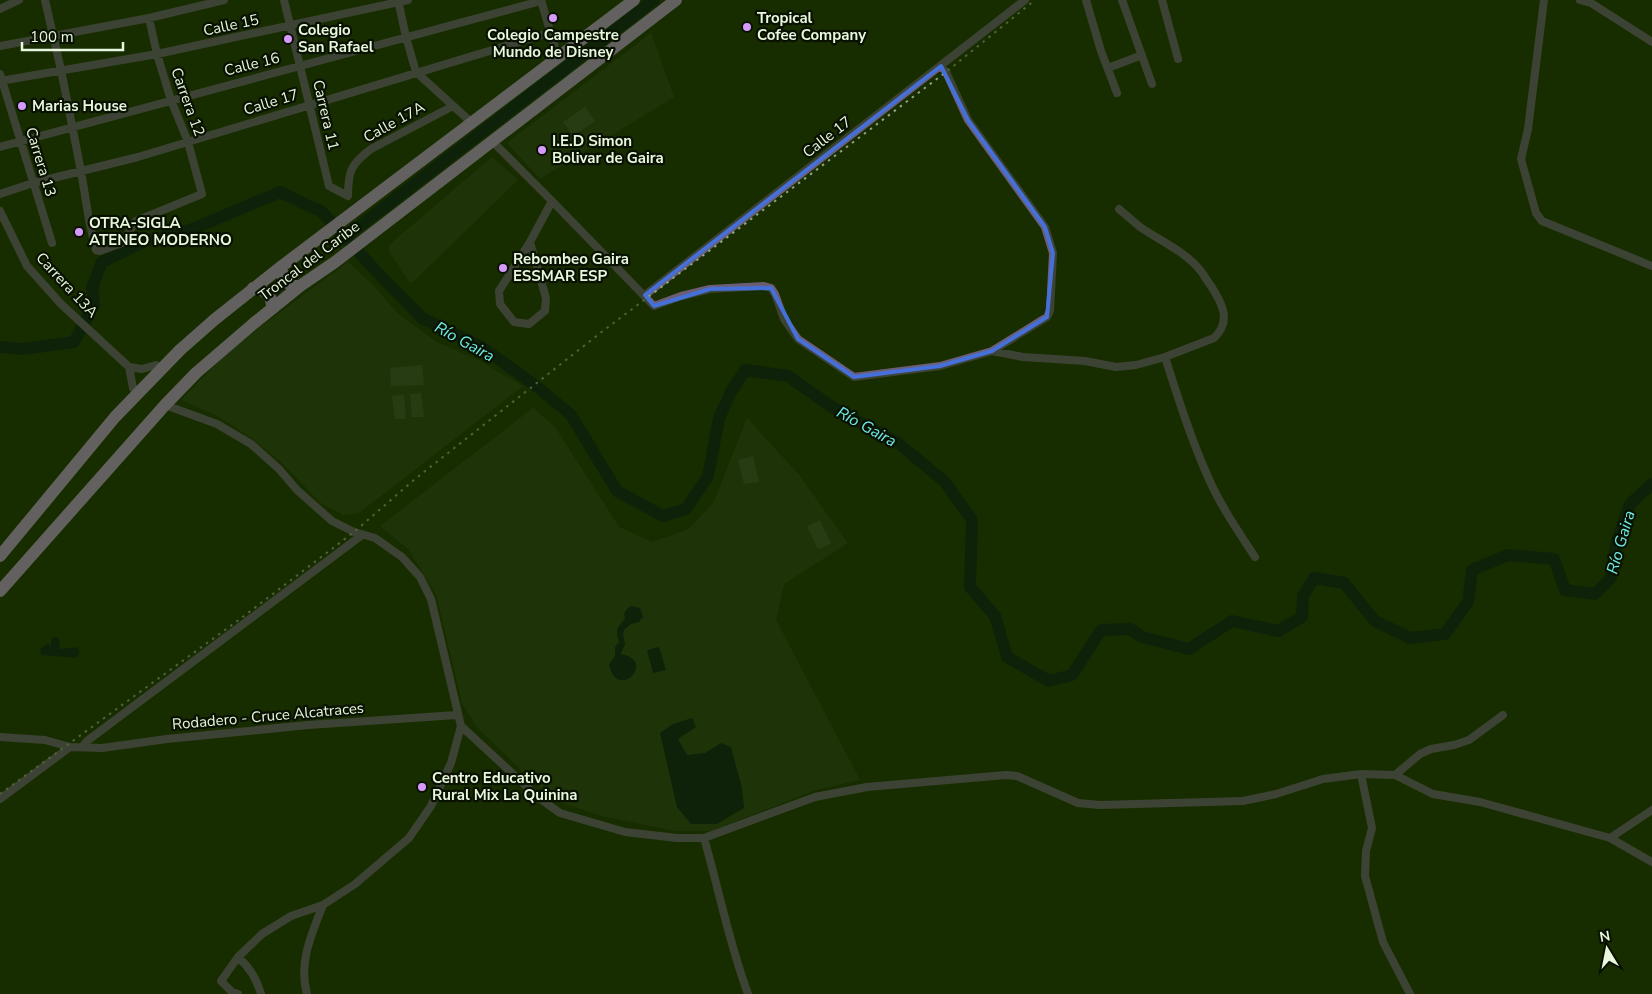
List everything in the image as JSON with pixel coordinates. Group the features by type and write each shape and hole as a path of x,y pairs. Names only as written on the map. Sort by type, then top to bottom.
{"highway":[{"name":"Troncal del Caribe","path":"0,556 115,417 214,320 282,266 634,0"},
{"name":"Troncal del Caribe","path":"0,591 165,405 196,373 300,286 335,262 676,0"},
{"path":"282,266 284,279 291,285 300,286"},
{"path":"254,288 266,292 271,300 272,309"},
{"path":"87,451 108,418 133,388 184,341 214,320"}],"street":[{"path":"0,9 19,0"},
{"path":"45,0 81,171"},
{"path":"0,46 149,18 224,0"},
{"name":"Carrera 11","path":"284,0 328,183 329,186 348,196"},
{"name":"Calle 15","path":"1,78 157,54 408,0"},
{"name":"Calle 17","path":"645,295 1025,0"},
{"path":"1086,0 1117,93"},
{"path":"1122,0 1152,84"},
{"path":"1162,0 1178,59"},
{"path":"1544,0 1528,128 1521,158 1536,213 1542,221 1652,266"},
{"path":"1580,0 1591,2 1652,42"},
{"path":"398,1 416,72 472,123"},
{"path":"541,1 558,58"},
{"name":"Calle 16","path":"0,147 20,140 72,128 541,1"},
{"path":"0,13 8,6"},
{"name":"Carrera 12","path":"81,171 94,243 98,251 119,245 125,239 132,224 136,221 202,194 188,142 157,54 149,18"},
{"name":"Calle 17","path":"0,194 33,183 138,157 308,104 549,33"},
{"path":"1108,68 1142,54"},
{"path":"492,142 654,306 681,296 710,289 764,286 772,288 784,319 798,339 854,377 940,366 992,351 1047,317 1050,311 1053,253 1045,227 968,120 946,72 941,66"},
{"name":"Carrera 13","path":"1,78 52,243"},
{"name":"Calle 17A","path":"348,196 348,185 353,164 360,157 371,149 453,106"},
{"path":"530,242 546,298 545,310 528,324 514,322 500,304 499,291 530,242 552,201"},
{"path":"992,351 1023,357 1085,360 1116,367 1136,365 1165,357 1214,338 1218,334 1224,320 1224,310 1222,303 1200,269 1178,251 1139,226 1120,209"},
{"name":"Carrera 13A","path":"0,211 27,266 61,304 129,368"},
{"path":"0,231 8,227"},
{"path":"1165,357 1180,404 1208,478 1230,518 1255,557"},
{"path":"133,388 129,368 142,369 156,365"},
{"path":"165,405 217,424 250,444 279,469 297,490 332,521 362,535 375,538 402,557 420,577 431,599 461,726 539,798 560,813 625,832 677,838 704,838 815,797 868,787 1006,775 1018,776 1078,803 1100,805 1243,802 1323,779 1361,774 1395,775 1433,794 1480,802 1610,838 1652,862"},
{"path":"82,747 87,740 362,535"},
{"name":"Rodadero - Cruce Alcatraces","path":"0,737 46,740 70,746 102,748 167,739 308,725 457,715"},
{"path":"1395,775 1420,754 1431,749 1469,740 1503,715"},
{"path":"238,994 232,992 221,981 238,957 262,934 291,916 323,905 355,884 409,838 435,798 451,763 461,726"},
{"path":"0,799 70,746"},
{"path":"1361,774 1372,828 1366,851 1365,876 1383,942 1410,994"},
{"path":"1610,838 1652,810"},
{"path":"704,838 737,964 748,994"},
{"path":"307,994 304,983 306,958 310,939 323,905"},
{"path":"238,957 249,968 261,994"}],"highlighted area":[{"path":"941,66 968,120 1045,227 1053,253 1047,317 992,351 940,366 854,377 798,339 771,288 710,289 654,306 645,295"}],"shaded area":[{"path":"651,33 674,97 540,179 507,143"},
{"path":"585,107 595,121 573,136 563,122"},
{"path":"492,157 518,180 410,283 389,251 389,245"},
{"path":"348,262 373,285 398,314 437,342 476,359 523,386 359,513 344,515 321,503 282,463 254,440 218,416 181,400 232,348"},
{"path":"422,365 424,385 391,386 390,368"},
{"path":"421,393 424,417 412,417 410,394"},
{"path":"404,395 406,419 395,419 392,396"},
{"path":"533,408 555,427 619,527 652,542 689,529 714,502 747,418 799,475 848,543 784,584 776,620 860,780 816,790 710,831 675,831 602,816 556,801 526,775 477,727 462,703 436,594 409,550 380,526"},
{"path":"753,456 759,482 744,484 738,460"},
{"path":"820,520 831,544 818,549 807,526"},
{"path":"632,606 640,608 643,617 639,622 631,624 624,630 625,644 621,654 631,658 636,664 636,670 626,680 619,680 613,675 609,665 615,656 615,647 619,642 618,629 625,619 626,611"},
{"path":"54,637 59,638 60,649 77,647 79,654 76,658 42,655 40,652 41,648 48,644 51,646 51,639"},
{"path":"659,647 666,670 653,673 647,650"},
{"path":"692,718 696,727 678,739 687,755 705,753 721,743 731,747 742,788 744,808 717,824 691,824 677,807 660,733 673,724"}],"waterway":[{"path":"350,242 345,237 654,0"},
{"name":"Río Gaira","path":"0,347 23,349 74,342 94,305 92,288 102,262 145,241 190,230 280,192 322,212 422,318 483,348 540,389 571,415 617,491 663,516 686,509 708,476 719,418 731,392 745,370 788,376 832,407 898,443 945,482 972,520 970,587 995,616 1007,657 1049,681 1072,675 1101,630 1130,629 1142,637 1189,649 1232,621 1278,631 1302,617 1303,596 1314,578 1344,583 1375,621 1410,638 1445,634 1468,602 1472,570 1508,555 1554,559 1565,590 1595,594 1611,578 1616,544 1630,504 1652,484"}],"railway":[{"path":"0,794 240,619 354,532 415,479 599,334 946,72 1035,0"}],"place":[{"name":"Colegio Campestre Mundo de Disney","path":"553,18"},
{"name":"Tropical Cofee Company","path":"747,27"},
{"name":"Colegio San Rafael","path":"288,39"},
{"name":"Marias House","path":"22,106"},
{"name":"I.E.D Simon Bolivar de Gaira","path":"542,150"},
{"name":"OTRA-SIGLA ATENEO MODERNO","path":"79,232"},
{"name":"Rebombeo Gaira ESSMAR ESP","path":"503,268"},
{"name":"Centro Educativo Rural Mix La Quinina","path":"422,787"}]}
